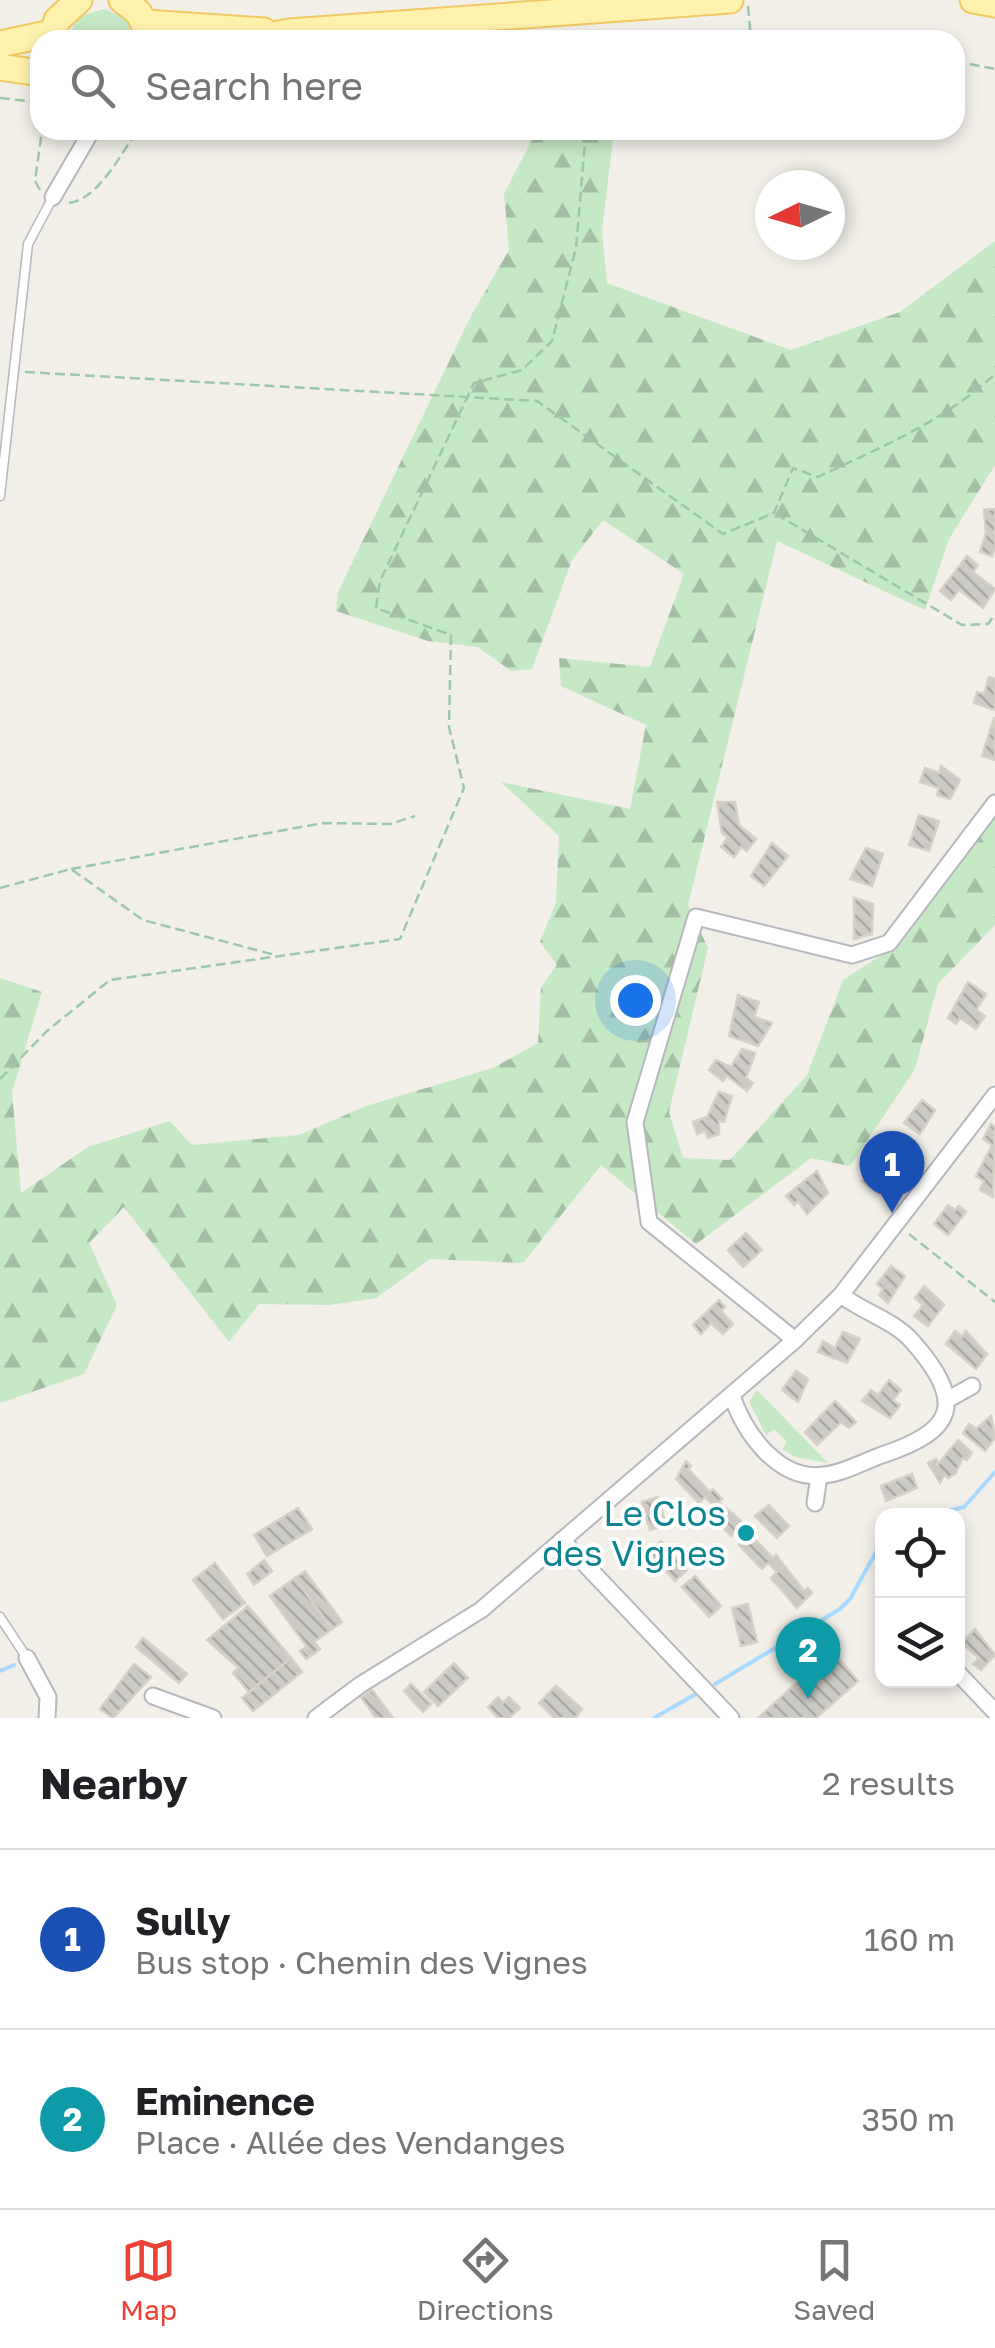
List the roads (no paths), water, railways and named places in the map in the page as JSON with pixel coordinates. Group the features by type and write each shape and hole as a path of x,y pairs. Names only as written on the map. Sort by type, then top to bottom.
{"main road":[{"path":"54,30 66,8 78,0"},
{"path":"122,0 146,30"},
{"path":"317,30 730,0"},
{"path":"973,0 995,4"},
{"path":"0,44 30,39"},
{"path":"0,67 30,72"}],"street":[{"path":"53,198 86,140"},
{"path":"796,1340 649,1222 635,1122 696,918 852,955 890,943 995,803"},
{"path":"316,1718 360,1684 481,1610 796,1340 841,1295 995,1095"},
{"path":"732,1395 762,1449 781,1464 819,1476 930,1438 943,1421 946,1400 912,1342 894,1325 841,1295"},
{"path":"946,1400 972,1386"},
{"path":"815,1503 819,1476"},
{"path":"562,1540 731,1718"},
{"path":"27,1658 48,1697 47,1718"},
{"path":"965,1680 995,1712"},
{"path":"153,1696 212,1718"}],"lane":[{"path":"0,496 28,244 53,198"},
{"path":"0,1617 27,1658"}],"waterway":[{"path":"960,1508 995,1472"},
{"path":"715,1684 840,1609 850,1599 875,1554"},
{"path":"0,1671 14,1665"},
{"path":"654,1718 694,1695"}],"place":[{"name":"Sully","path":"892,1213"},
{"name":"Le Clos des Vignes","path":"746,1533"},
{"name":"Eminence","path":"808,1699"}]}
